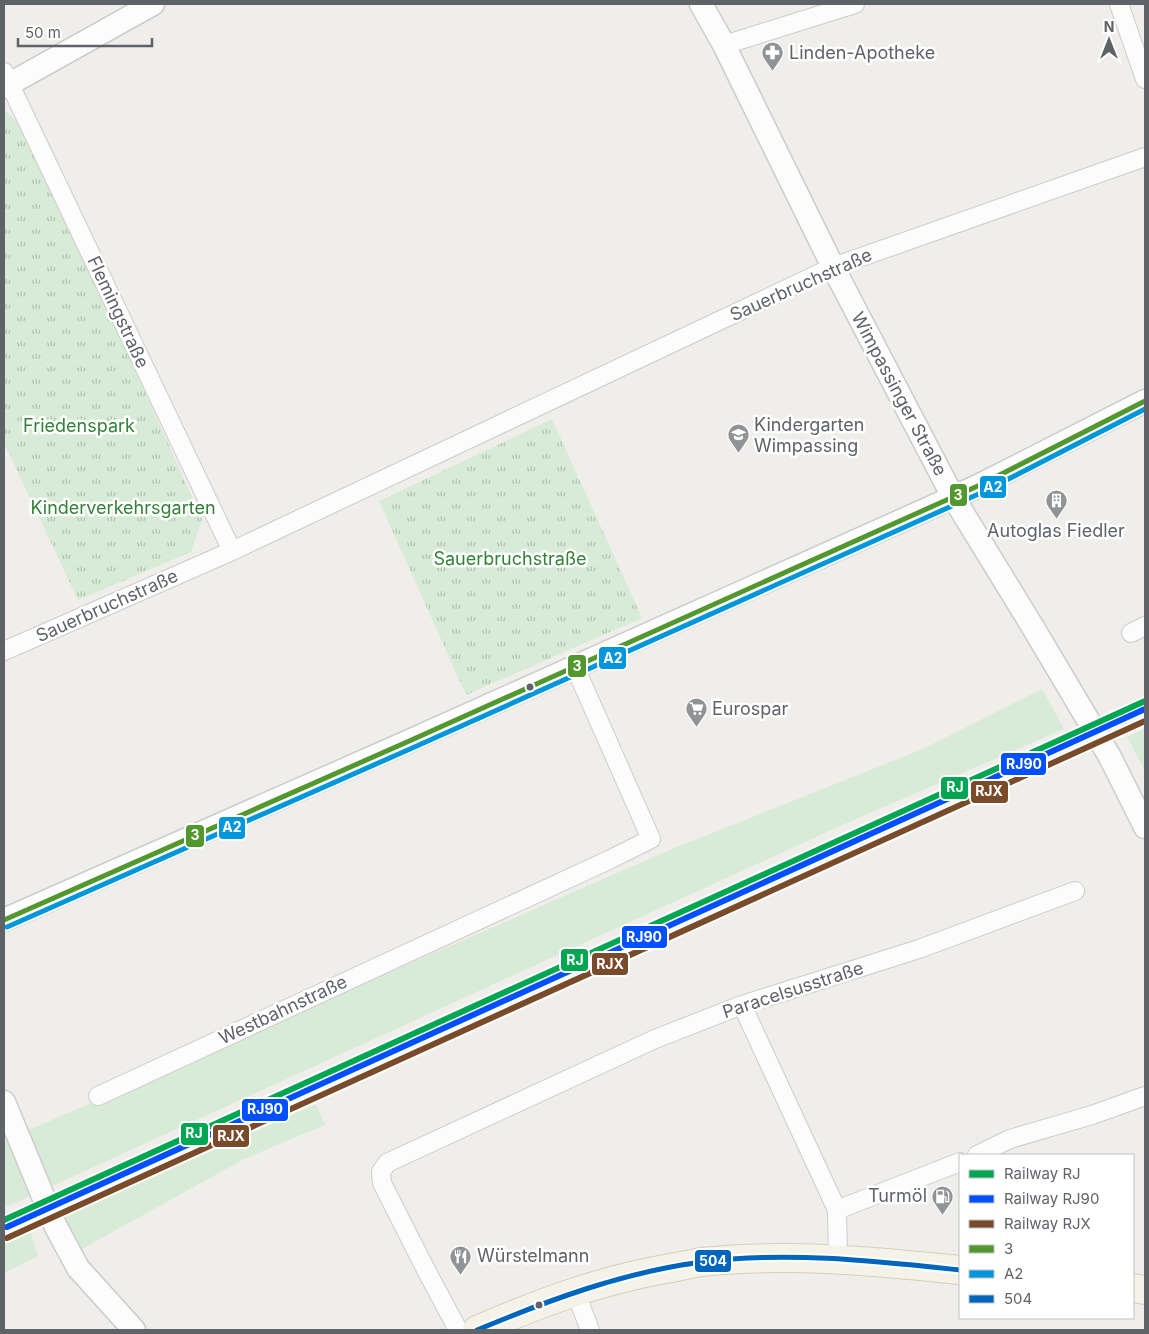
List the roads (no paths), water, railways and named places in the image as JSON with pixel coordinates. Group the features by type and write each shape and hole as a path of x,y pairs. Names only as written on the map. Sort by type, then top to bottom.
{"main road":[{"path":"477,1330 575,1291 636,1274 700,1262 760,1258 838,1258 959,1270"}],"street":[{"path":"6,81 153,4"},
{"name":"Wimpassinger Straße","path":"701,4 724,45 833,268 953,497 1105,749 1145,827"},
{"path":"724,45 855,4"},
{"path":"1120,4 1145,79"},
{"name":"Flemingstraße","path":"6,81 232,552"},
{"name":"Sauerbruchstraße","path":"4,651 232,552 833,268 1145,157"},
{"path":"4,920 953,497 1145,401"},
{"name":"Westbahnstraße","path":"98,1096 651,839 574,667"},
{"name":"Paracelsusstraße","path":"458,1330 382,1183 381,1172 387,1163 655,1039 742,1005 919,949 1074,891"},
{"path":"742,1005 837,1210 838,1258"},
{"path":"979,1154 1010,1139 1092,1115 1145,1096"},
{"path":"4,1102 10,1135 78,1268 134,1330"},
{"path":"837,1210 959,1162"},
{"path":"575,1291 590,1330"}],"rail line":[{"name":"RJ","path":"4,1220 1145,701"},
{"name":"RJ90","path":"7,1227 1145,709"},
{"name":"RJX","path":"7,1238 1145,721"}],"place":[{"name":"Linden-Apotheke","path":"773,72"},
{"name":"Kindergarten Wimpassing","path":"738,454"},
{"name":"Autoglas Fiedler","path":"1056,520"},
{"name":"Eurospar","path":"696,728"},
{"name":"Turmöl","path":"943,1215"},
{"name":"Würstelmann","path":"461,1275"}],"park label":[{"name":"Friedenspark","path":"79,426"},
{"name":"Kinderverkehrsgarten","path":"123,508"}]}
